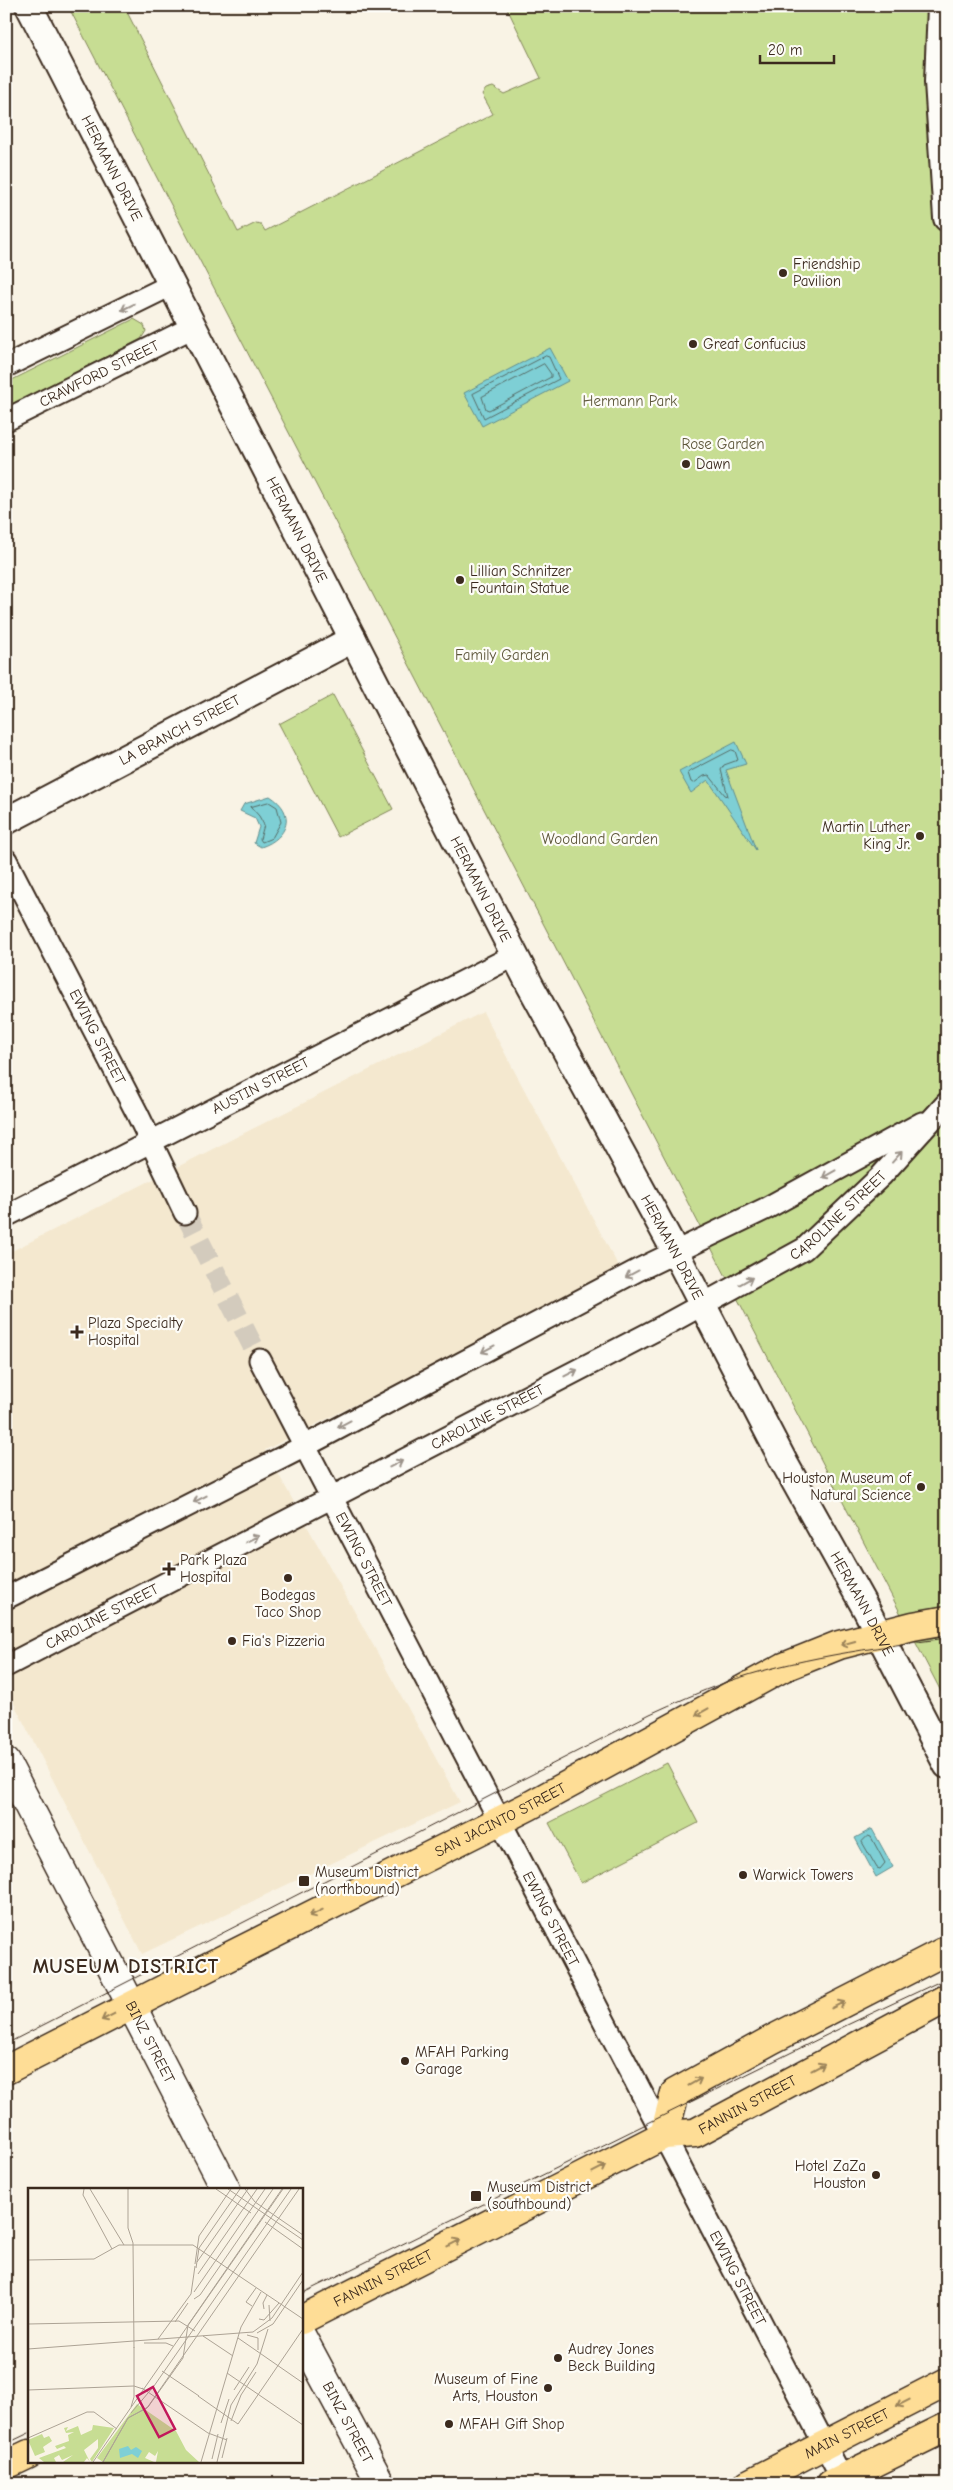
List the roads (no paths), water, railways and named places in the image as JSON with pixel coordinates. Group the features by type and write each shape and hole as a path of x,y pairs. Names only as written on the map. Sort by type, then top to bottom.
{"main road":[{"name":"SAN JACINTO STREET","path":"6,2070 501,1821 784,1667 839,1645 947,1620"},
{"name":"BINZ STREET","path":"6,1762 225,2188"},
{"path":"664,2135 675,2093 773,2039 947,1950"},
{"name":"FANNIN STREET","path":"302,2319 664,2135 695,2133 947,1998"},
{"name":"BINZ STREET","path":"302,2336 381,2484"},
{"name":"MAIN STREET","path":"748,2484 947,2382"},
{"path":"837,2481 947,2427"},
{"path":"6,2465 28,2454"}],"street":[{"name":"HERMANN DRIVE","path":"30,6 515,955 676,1252 947,1765"},
{"path":"941,6 938,82 947,218"},
{"path":"6,366 171,285"},
{"name":"CRAWFORD STREET","path":"6,420 193,327"},
{"name":"LA BRANCH STREET","path":"6,821 353,640"},
{"name":"EWING STREET","path":"6,860 152,1143 185,1214"},
{"name":"AUSTIN STREET","path":"6,1216 152,1143 515,955"},
{"name":"CAROLINE STREET","path":"6,1598 305,1446 676,1252 765,1209 940,1110"},
{"name":"CAROLINE STREET","path":"6,1666 332,1498 703,1304 804,1249 881,1176 940,1110"},
{"name":"EWING STREET","path":"260,1360 664,2135 823,2444 837,2481"}],"water":[{"path":"550,348 568,381 482,426 464,393"},
{"path":"736,742 746,764 726,770 756,850 708,780 691,793 679,772"},
{"path":"270,796 284,810 286,824 278,838 261,847 254,843 259,827 255,818 240,811 244,804"},
{"path":"872,1829 893,1867 876,1877 855,1838"}],"tunnel":[{"path":"185,1213 260,1360"}],"tram line":[{"path":"6,2044 650,1714 677,1702 751,1674 806,1660 947,1638"},
{"path":"302,2294 847,2025 947,1978"},
{"path":"6,2444 28,2433"}],"place":[{"name":"Friendship Pavilion","path":"783,273"},
{"name":"Great Confucius","path":"693,344"},
{"name":"Dawn","path":"686,464"},
{"name":"Lillian Schnitzer Fountain Statue","path":"460,580"},
{"name":"Martin Luther King Jr.","path":"920,836"},
{"name":"Plaza Specialty Hospital","path":"77,1332"},
{"name":"Houston Museum of Natural Science","path":"921,1487"},
{"name":"Park Plaza Hospital","path":"169,1569"},
{"name":"Bodegas Taco Shop","path":"288,1578"},
{"name":"Fia's Pizzeria","path":"232,1641"},
{"name":"Warwick Towers","path":"743,1875"},
{"name":"Museum District (northbound)","path":"304,1881"},
{"name":"MFAH Parking Garage","path":"405,2061"},
{"name":"Hotel ZaZa Houston","path":"876,2175"},
{"name":"Museum District (southbound)","path":"476,2196"},
{"name":"Audrey Jones Beck Building","path":"558,2358"},
{"name":"Museum of Fine Arts, Houston","path":"548,2388"},
{"name":"MFAH Gift Shop","path":"449,2424"}],"district":[{"name":"MUSEUM DISTRICT","path":"126,1966"}],"park label":[{"name":"Hermann Park","path":"630,401"},
{"name":"Rose Garden","path":"723,444"},
{"name":"Family Garden","path":"502,655"},
{"name":"Woodland Garden","path":"600,839"}]}
